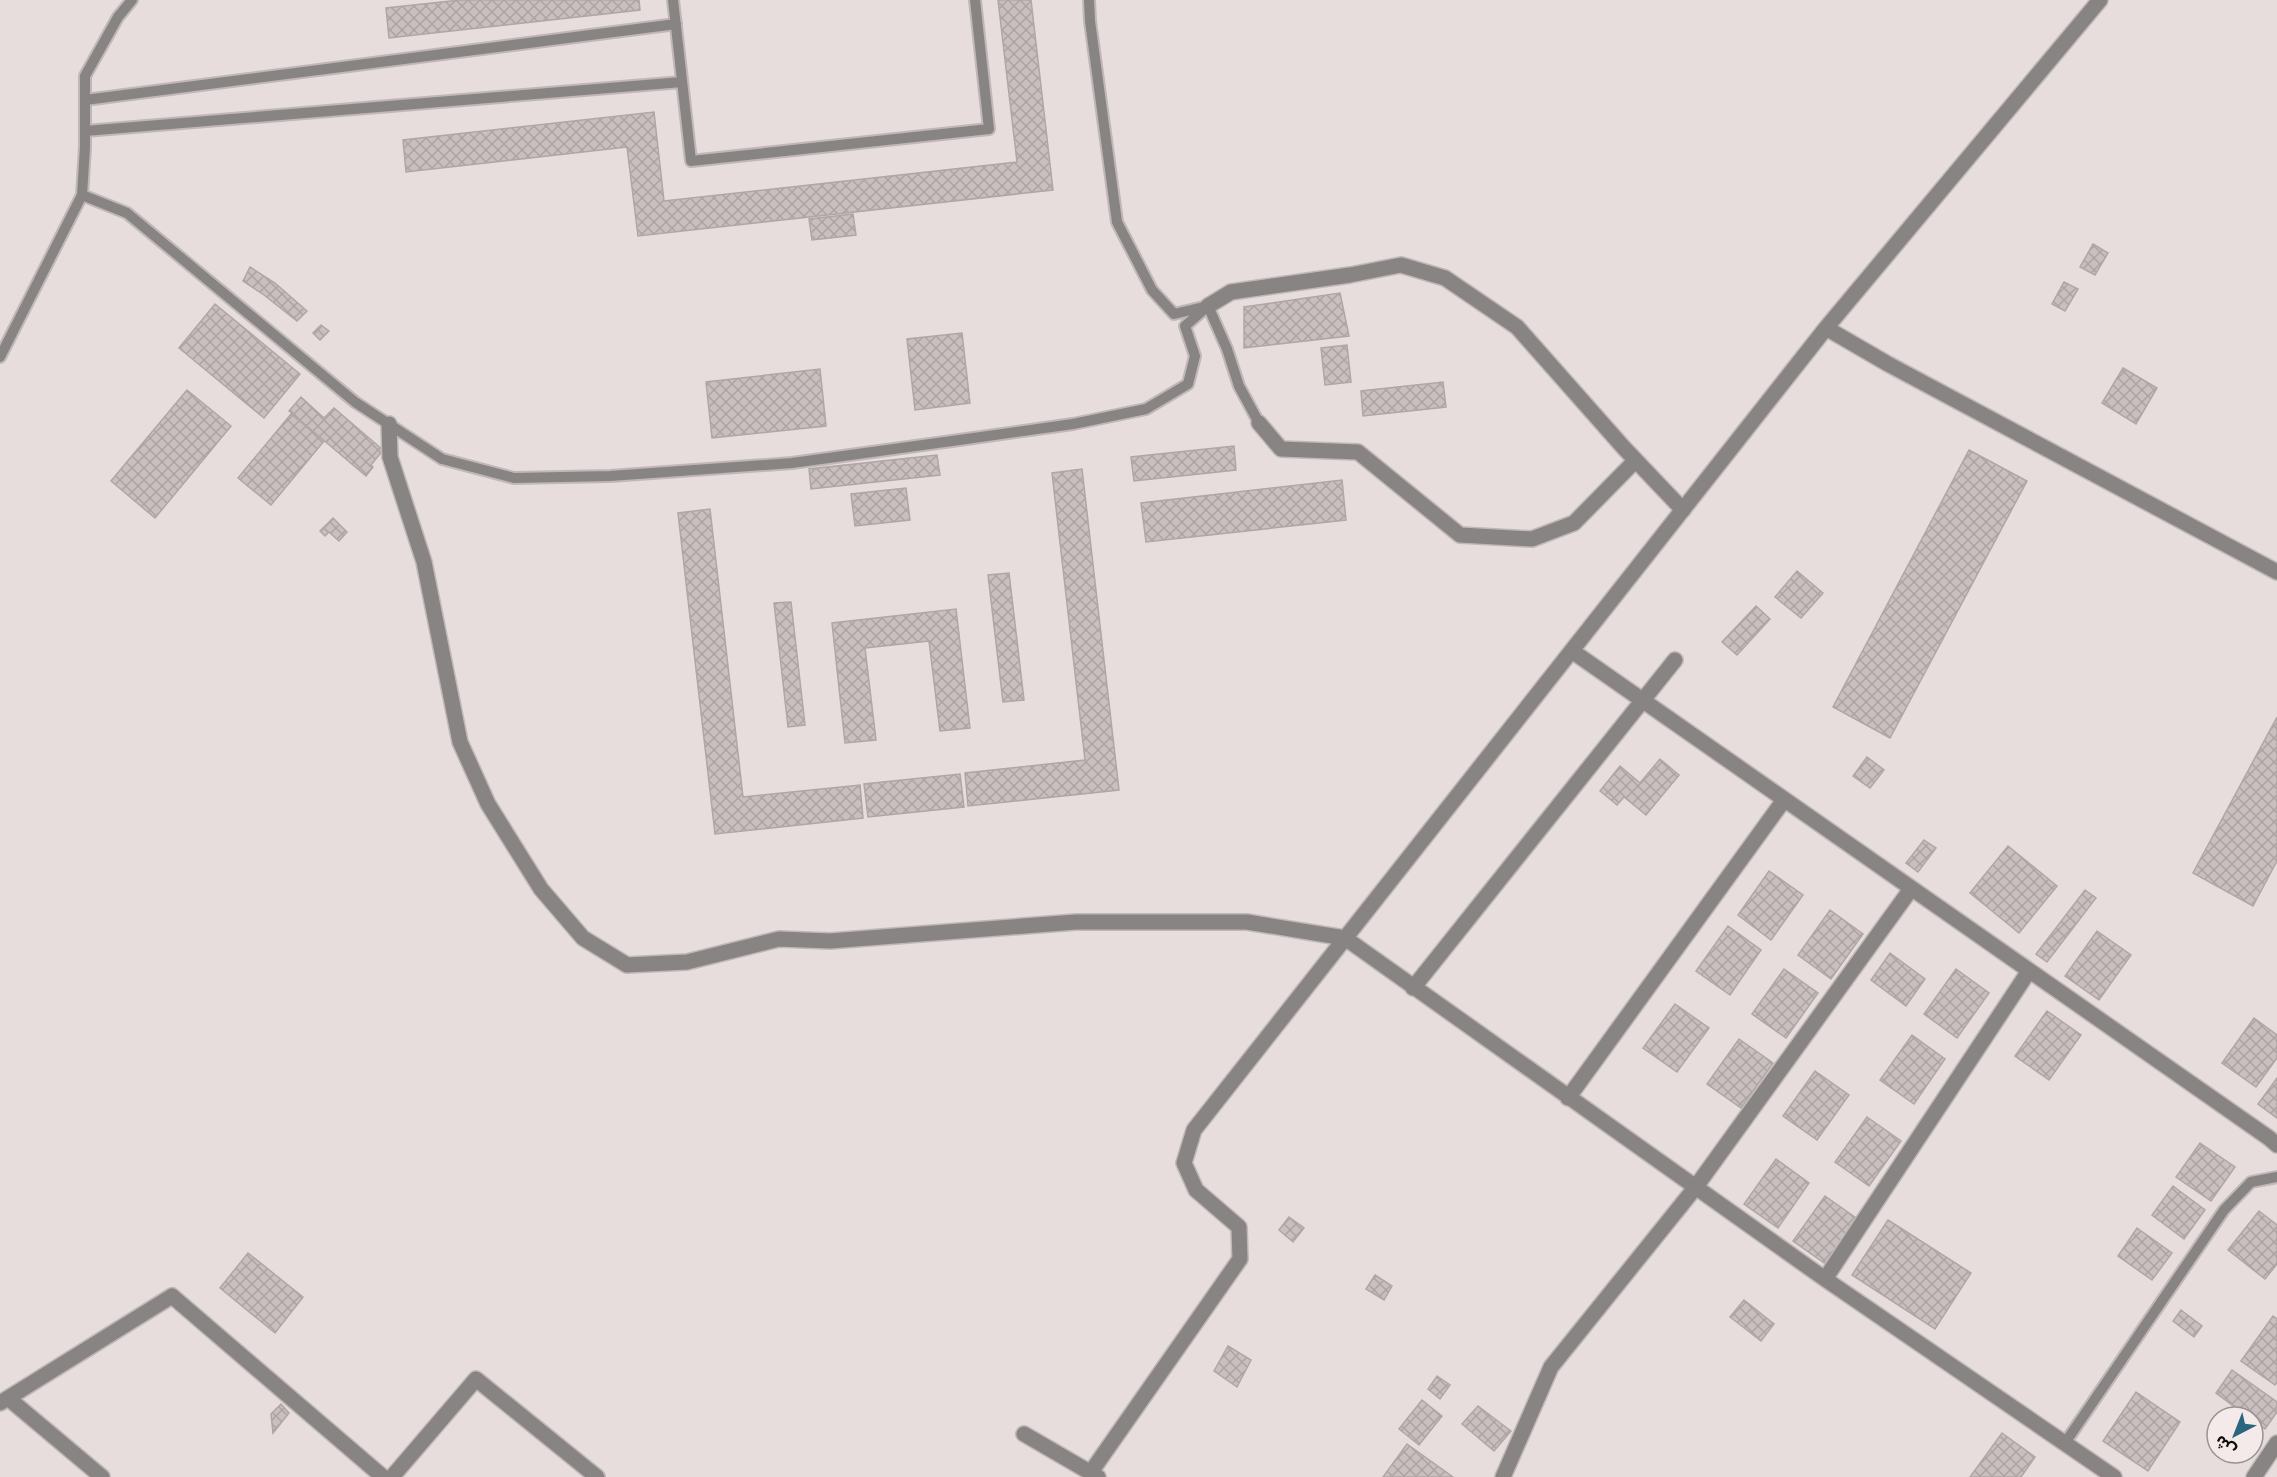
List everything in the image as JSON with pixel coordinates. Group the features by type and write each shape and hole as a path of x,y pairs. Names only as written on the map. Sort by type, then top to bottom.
{"street":[{"path":"1024,1434 1094,1475 1240,1259 1239,1227 1196,1190 1184,1163 1194,1130 1826,328 2100,0"},
{"path":"1208,306 1231,292 1350,275 1401,265 1445,278 1517,327 1635,461 1683,510"},
{"path":"1826,328 1898,370 2277,572"},
{"path":"1259,423 1281,449 1358,452 1460,535 1532,539 1574,523 1635,461"},
{"path":"389,424 390,457 424,562 460,742 488,804 542,889 583,938 627,966 687,962 779,939 830,941 1076,922 1247,922 1345,938 1695,1188 2114,1477"},
{"path":"1572,651 2277,1145"},
{"path":"1413,988 1675,660"},
{"path":"1568,1098 1784,800"},
{"path":"1503,1477 1551,1367 1695,1188 1911,889"},
{"path":"1825,1279 2029,971"},
{"path":"102,1477 4,1401 172,1296 383,1477"},
{"path":"392,1477 476,1379 597,1477"},
{"path":"2254,1477 2277,1443"}],"lane":[{"path":"0,357 82,195 85,76 118,17 132,0"},
{"path":"673,0 691,161 989,129 975,0"},
{"path":"1089,0 1118,222 1152,290 1174,314 1208,306"},
{"path":"85,100 676,24"},
{"path":"85,131 682,82"},
{"path":"82,195 127,213 355,402 442,459 514,478 610,476 792,463 1062,426 1146,410 1188,384 1196,356 1185,326 1208,306"},
{"path":"1208,306 1227,349 1239,386 1259,423"},
{"path":"2065,1443 2224,1210 2251,1182 2277,1177"}],"building":[{"path":"460,0 639,0 640,10 389,38 386,8"},
{"path":"998,0 1031,0 1053,190 638,236 627,147 406,172 403,140 654,112 664,201 1017,162"},
{"path":"853,214 856,235 812,240 809,219"},
{"path":"2093,244 2108,253 2095,275 2080,267"},
{"path":"250,267 275,283 307,311 297,321 243,281"},
{"path":"2064,282 2078,289 2065,311 2052,304"},
{"path":"1340,293 1349,336 1244,348 1244,307"},
{"path":"215,304 300,374 264,418 179,348"},
{"path":"321,325 329,331 320,340 313,333"},
{"path":"962,333 970,403 915,410 907,339"},
{"path":"1347,345 1351,382 1325,385 1321,348"},
{"path":"2123,368 2157,388 2136,424 2102,403"},
{"path":"820,369 826,426 712,438 706,382"},
{"path":"1443,382 1446,407 1363,416 1361,391"},
{"path":"187,390 231,426 155,518 111,481"},
{"path":"301,397 324,418 334,408 383,450 371,465 373,467 366,476 289,411"},
{"path":"291,414 324,441 271,505 238,478"},
{"path":"1234,446 1236,470 1134,481 1131,457"},
{"path":"1969,450 2027,481 1890,738 1833,707"},
{"path":"937,455 940,475 811,489 809,469"},
{"path":"1082,469 1119,790 968,806 965,773 1085,760 1052,473"},
{"path":"1342,480 1346,520 1146,542 1141,503"},
{"path":"906,488 910,520 855,526 851,494"},
{"path":"710,509 743,797 860,785 863,818 715,834 678,513"},
{"path":"333,518 347,532 339,541 329,532 325,536 320,531"},
{"path":"1797,571 1823,593 1801,618 1775,597"},
{"path":"1009,573 1024,700 1003,702 988,575"},
{"path":"791,602 805,725 788,727 774,603"},
{"path":"1756,606 1770,619 1737,655 1722,642"},
{"path":"956,609 970,728 940,731 929,641 865,648 876,740 845,743 832,623"},
{"path":"2277,717 2277,861 2253,906 2193,873"},
{"path":"1867,757 1884,770 1870,788 1853,776"},
{"path":"1660,759 1679,775 1646,815 1624,797 1617,805 1600,791 1620,766 1640,783"},
{"path":"960,774 964,807 868,817 864,784"},
{"path":"1924,840 1936,848 1918,872 1906,863"},
{"path":"2008,846 2057,886 2019,933 1970,893"},
{"path":"1769,871 1803,895 1771,940 1738,915"},
{"path":"2085,890 2096,898 2047,962 2036,954"},
{"path":"1830,910 1863,934 1831,979 1798,955"},
{"path":"1728,926 1761,950 1730,995 1696,971"},
{"path":"2097,931 2131,955 2099,1000 2065,976"},
{"path":"1890,953 1925,979 1906,1006 1871,980"},
{"path":"1784,969 1818,993 1786,1038 1752,1014"},
{"path":"1956,969 1989,993 1957,1038 1924,1014"},
{"path":"1675,1004 1709,1028 1677,1072 1643,1048"},
{"path":"2047,1011 2081,1035 2049,1080 2015,1056"},
{"path":"2254,1018 2277,1035 2277,1058 2256,1087 2222,1063"},
{"path":"1912,1035 1945,1059 1914,1104 1880,1080"},
{"path":"1739,1039 1773,1063 1741,1108 1707,1084"},
{"path":"1815,1071 1849,1095 1817,1140 1783,1116"},
{"path":"2277,1078 2277,1118 2258,1104"},
{"path":"1867,1117 1901,1141 1869,1186 1835,1162"},
{"path":"2200,1143 2235,1167 2211,1201 2176,1177"},
{"path":"1776,1159 1809,1183 1778,1228 1744,1204"},
{"path":"2173,1186 2205,1210 2184,1239 2152,1215"},
{"path":"1825,1196 1859,1220 1827,1265 1793,1241"},
{"path":"2259,1211 2277,1225 2277,1264 2265,1279 2228,1250"},
{"path":"1289,1217 1304,1228 1293,1242 1279,1230"},
{"path":"1888,1220 1971,1273 1935,1329 1852,1275"},
{"path":"2137,1228 2172,1253 2152,1280 2118,1256"},
{"path":"248,1253 303,1297 275,1333 220,1288"},
{"path":"1375,1275 1392,1286 1384,1300 1366,1289"},
{"path":"1744,1300 1774,1324 1761,1341 1730,1317"},
{"path":"2181,1310 2202,1326 2194,1337 2173,1321"},
{"path":"2273,1316 2277,1319 2277,1382 2275,1385 2241,1361"},
{"path":"1228,1346 1251,1360 1237,1387 1214,1371"},
{"path":"2232,1370 2277,1402 2277,1412 2265,1429 2265,1405 2232,1405 2216,1393"},
{"path":"1437,1376 1450,1385 1440,1399 1428,1389"},
{"path":"2136,1392 2180,1422 2148,1471 2103,1441"},
{"path":"1422,1400 1442,1416 1419,1445 1399,1429"},
{"path":"281,1404 289,1413 273,1433 271,1414"},
{"path":"1478,1406 1511,1431 1494,1451 1462,1424"},
{"path":"2002,1433 2035,1457 2021,1477 1970,1477"},
{"path":"1407,1444 1453,1477 1383,1477"}]}
